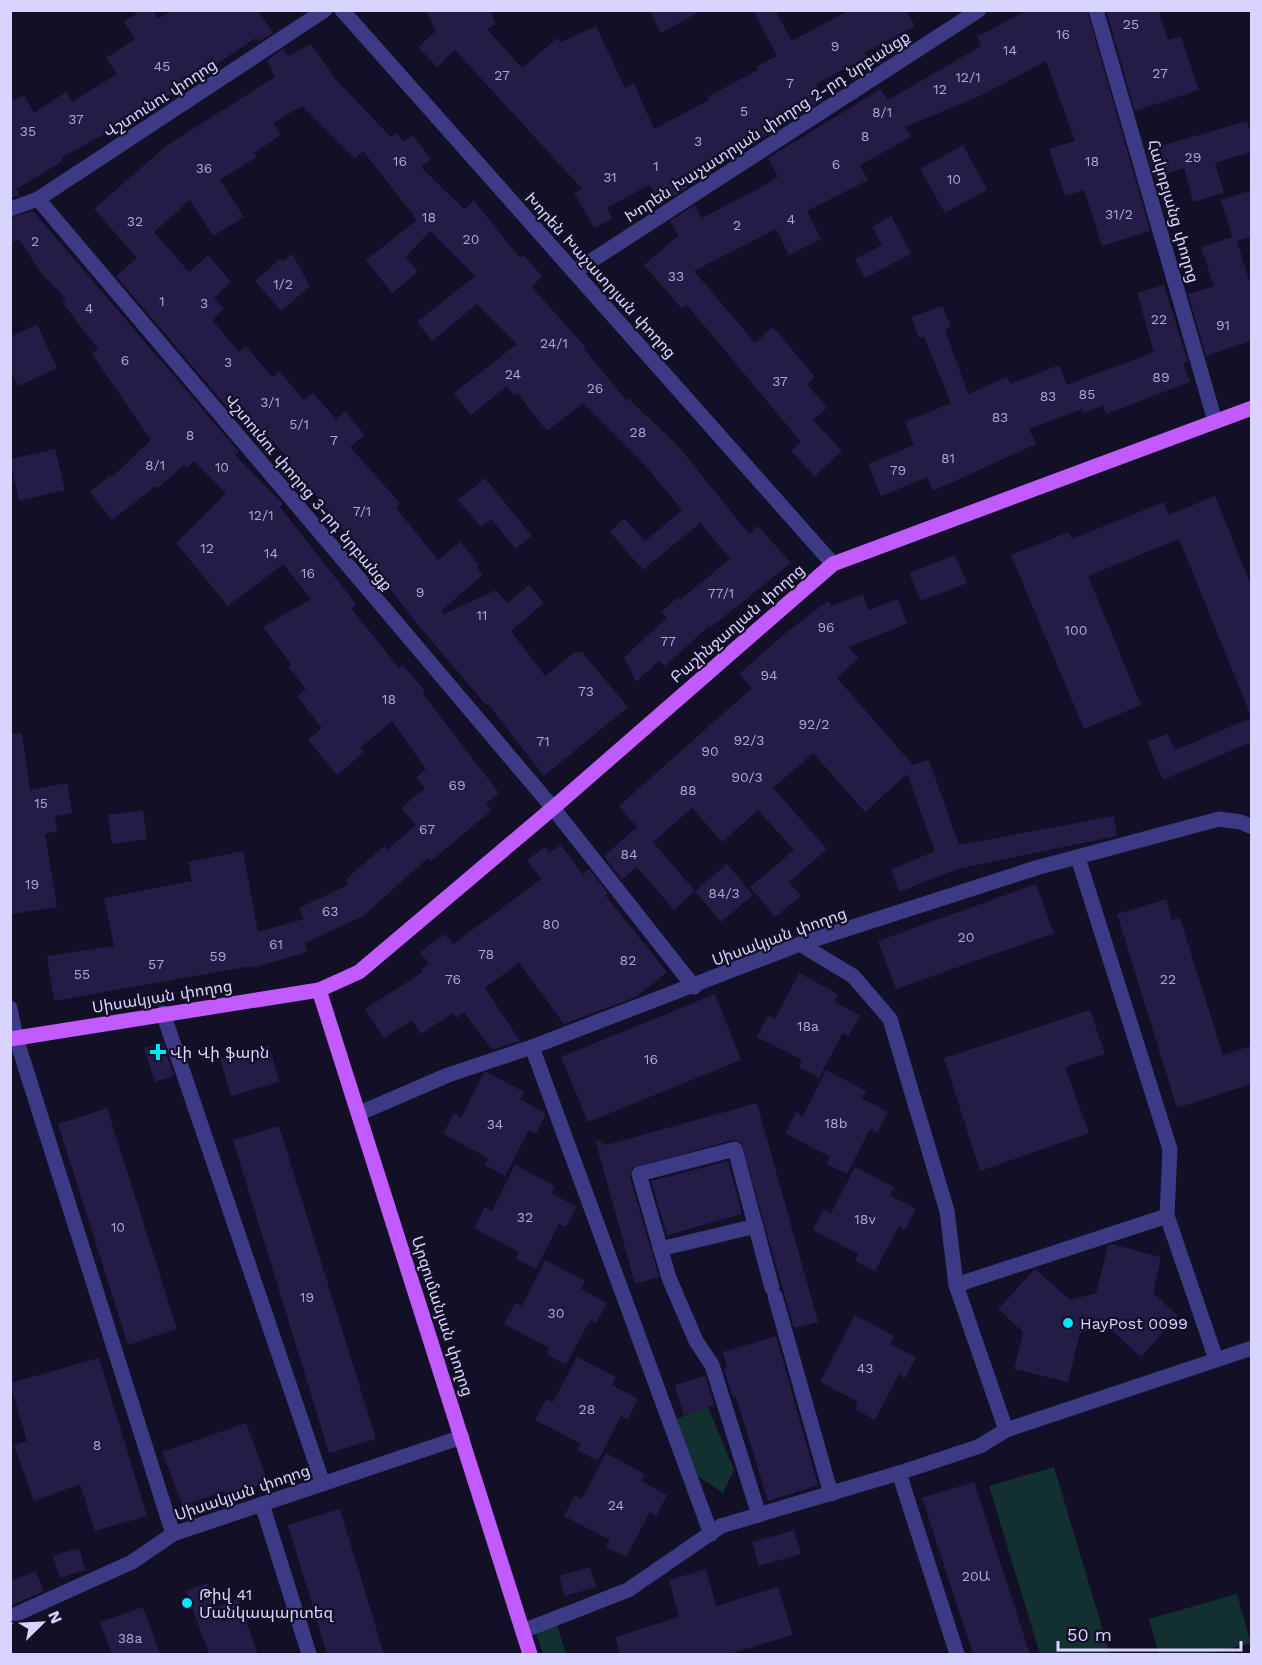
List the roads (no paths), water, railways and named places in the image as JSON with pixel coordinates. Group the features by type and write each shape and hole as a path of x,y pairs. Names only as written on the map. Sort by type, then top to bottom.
{"main road":[{"name":"Բաշինջաղյան փողոց","path":"319,990 359,972 553,808 832,564 1251,408"},
{"name":"Սիսակյան փողոց","path":"13,1038 319,990"},
{"name":"Արզումանյան փողոց","path":"319,990 360,1113 530,1654"}],"street":[{"name":"Վշտունու փողոց","path":"10,209 38,199 326,10"},
{"name":"Խորեն Խաչատրյան փողոց","path":"342,10 832,564"},
{"name":"Խորեն Խաչատրյան փողոց 2-րդ նրբանցք","path":"574,272 979,10"},
{"name":"Հակոբյանց փողոց","path":"1096,10 1215,421"},
{"name":"Վշտունու փողոց 3-րդ նրբանցք","path":"38,199 553,808 694,987"},
{"name":"Սիսակյան փողոց","path":"360,1113 448,1075 694,987 800,944 1036,868 1219,819 1241,822 1251,827"},
{"path":"1078,858 1170,1149 1167,1216 1216,1359"},
{"path":"800,944 853,976 890,1019 947,1211 956,1285 1006,1430"},
{"path":"10,1008 13,1038 173,1534"},
{"path":"163,1013 323,1484"},
{"path":"531,1047 711,1534"},
{"path":"759,1515 712,1365 692,1333 669,1278 639,1174 735,1149 831,1494"},
{"path":"956,1285 1167,1216"},
{"path":"660,1249 756,1226"},
{"path":"523,1631 628,1590 721,1526 899,1473 980,1446 1006,1430 1251,1348"},
{"name":"Սիսակյան փողոց","path":"10,1617 132,1562 173,1534 462,1437"},
{"path":"899,1473 957,1654"},
{"path":"262,1504 309,1654"}],"place":[{"name":"Վի Վի ֆարն","path":"158,1052"},
{"name":"HayPost 0099","path":"1068,1323"},
{"name":"Թիվ 41 Մանկապարտեզ","path":"187,1603"}]}
